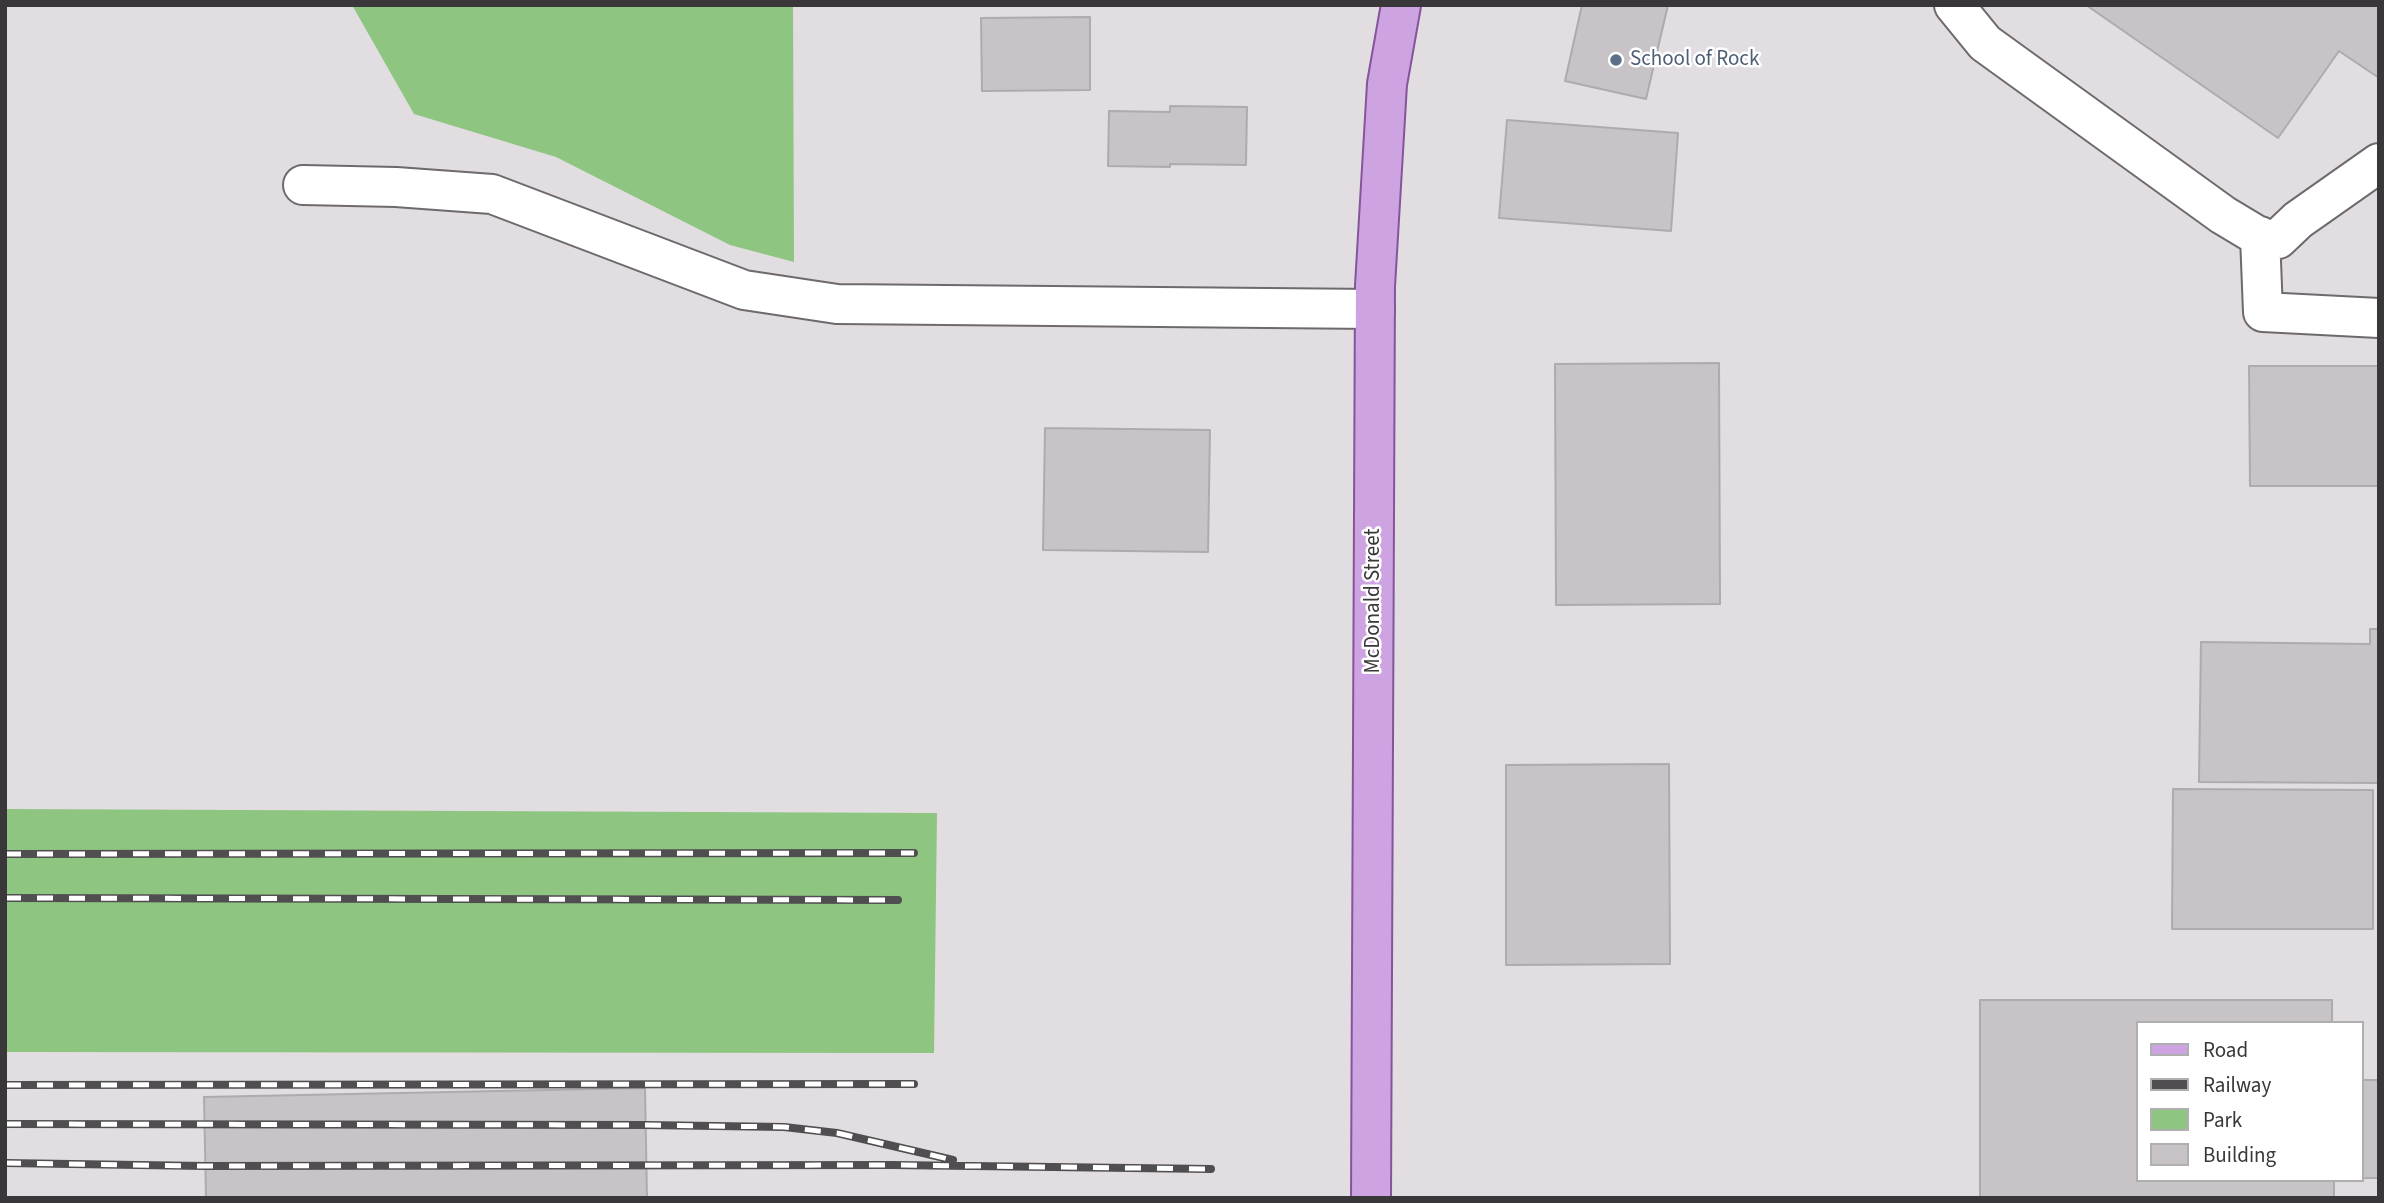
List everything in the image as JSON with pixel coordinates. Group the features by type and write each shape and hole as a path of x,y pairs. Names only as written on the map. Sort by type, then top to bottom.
{"main road":[{"name":"McDonald Street","path":"1371,1198 1375,309 1387,84 1401,5"}],"lane":[{"path":"1954,5 1985,43 2223,215 2263,239 2278,239 2298,220 2379,163"},
{"path":"303,185 396,187 492,194 744,290 837,304 1375,309"},
{"path":"2260,236 2263,312 2379,318"}],"green space":[{"path":"352,5 793,5 794,262 730,245 556,157 414,114"},
{"path":"5,809 937,813 934,1053 5,1052"}],"building":[{"path":"1582,5 1668,5 1646,99 1565,81"},
{"path":"2086,5 2379,5 2379,78 2339,51 2278,138"},
{"path":"1090,17 1090,90 982,91 981,18"},
{"path":"1170,106 1247,107 1246,165 1108,166 1109,111 1170,112"},
{"path":"1507,120 1678,133 1671,231 1499,218"},
{"path":"1719,363 1720,604 1556,605 1555,364"},
{"path":"2249,366 2379,366 2379,486 2250,486"},
{"path":"1045,428 1210,430 1208,552 1043,550"},
{"path":"2370,629 2379,629 2379,783 2199,782 2201,642 2370,644"},
{"path":"1669,764 1670,964 1506,965 1506,765"},
{"path":"2173,789 2373,790 2373,929 2172,929"},
{"path":"1980,1000 2332,1000 2332,1021 2136,1021 2136,1182 2334,1182 2334,1198 1980,1198"},
{"path":"2363,1080 2379,1080 2379,1178 2363,1178"},
{"path":"645,1088 647,1198 206,1198 204,1097"}],"railway":[{"path":"5,854 914,853"},
{"path":"5,898 898,900"},
{"path":"5,1085 914,1084"},
{"path":"5,1124 784,1127 837,1133 953,1160"},
{"path":"5,1163 205,1166 892,1165 1211,1169"}],"place":[{"name":"School of Rock","path":"1616,60"}]}
